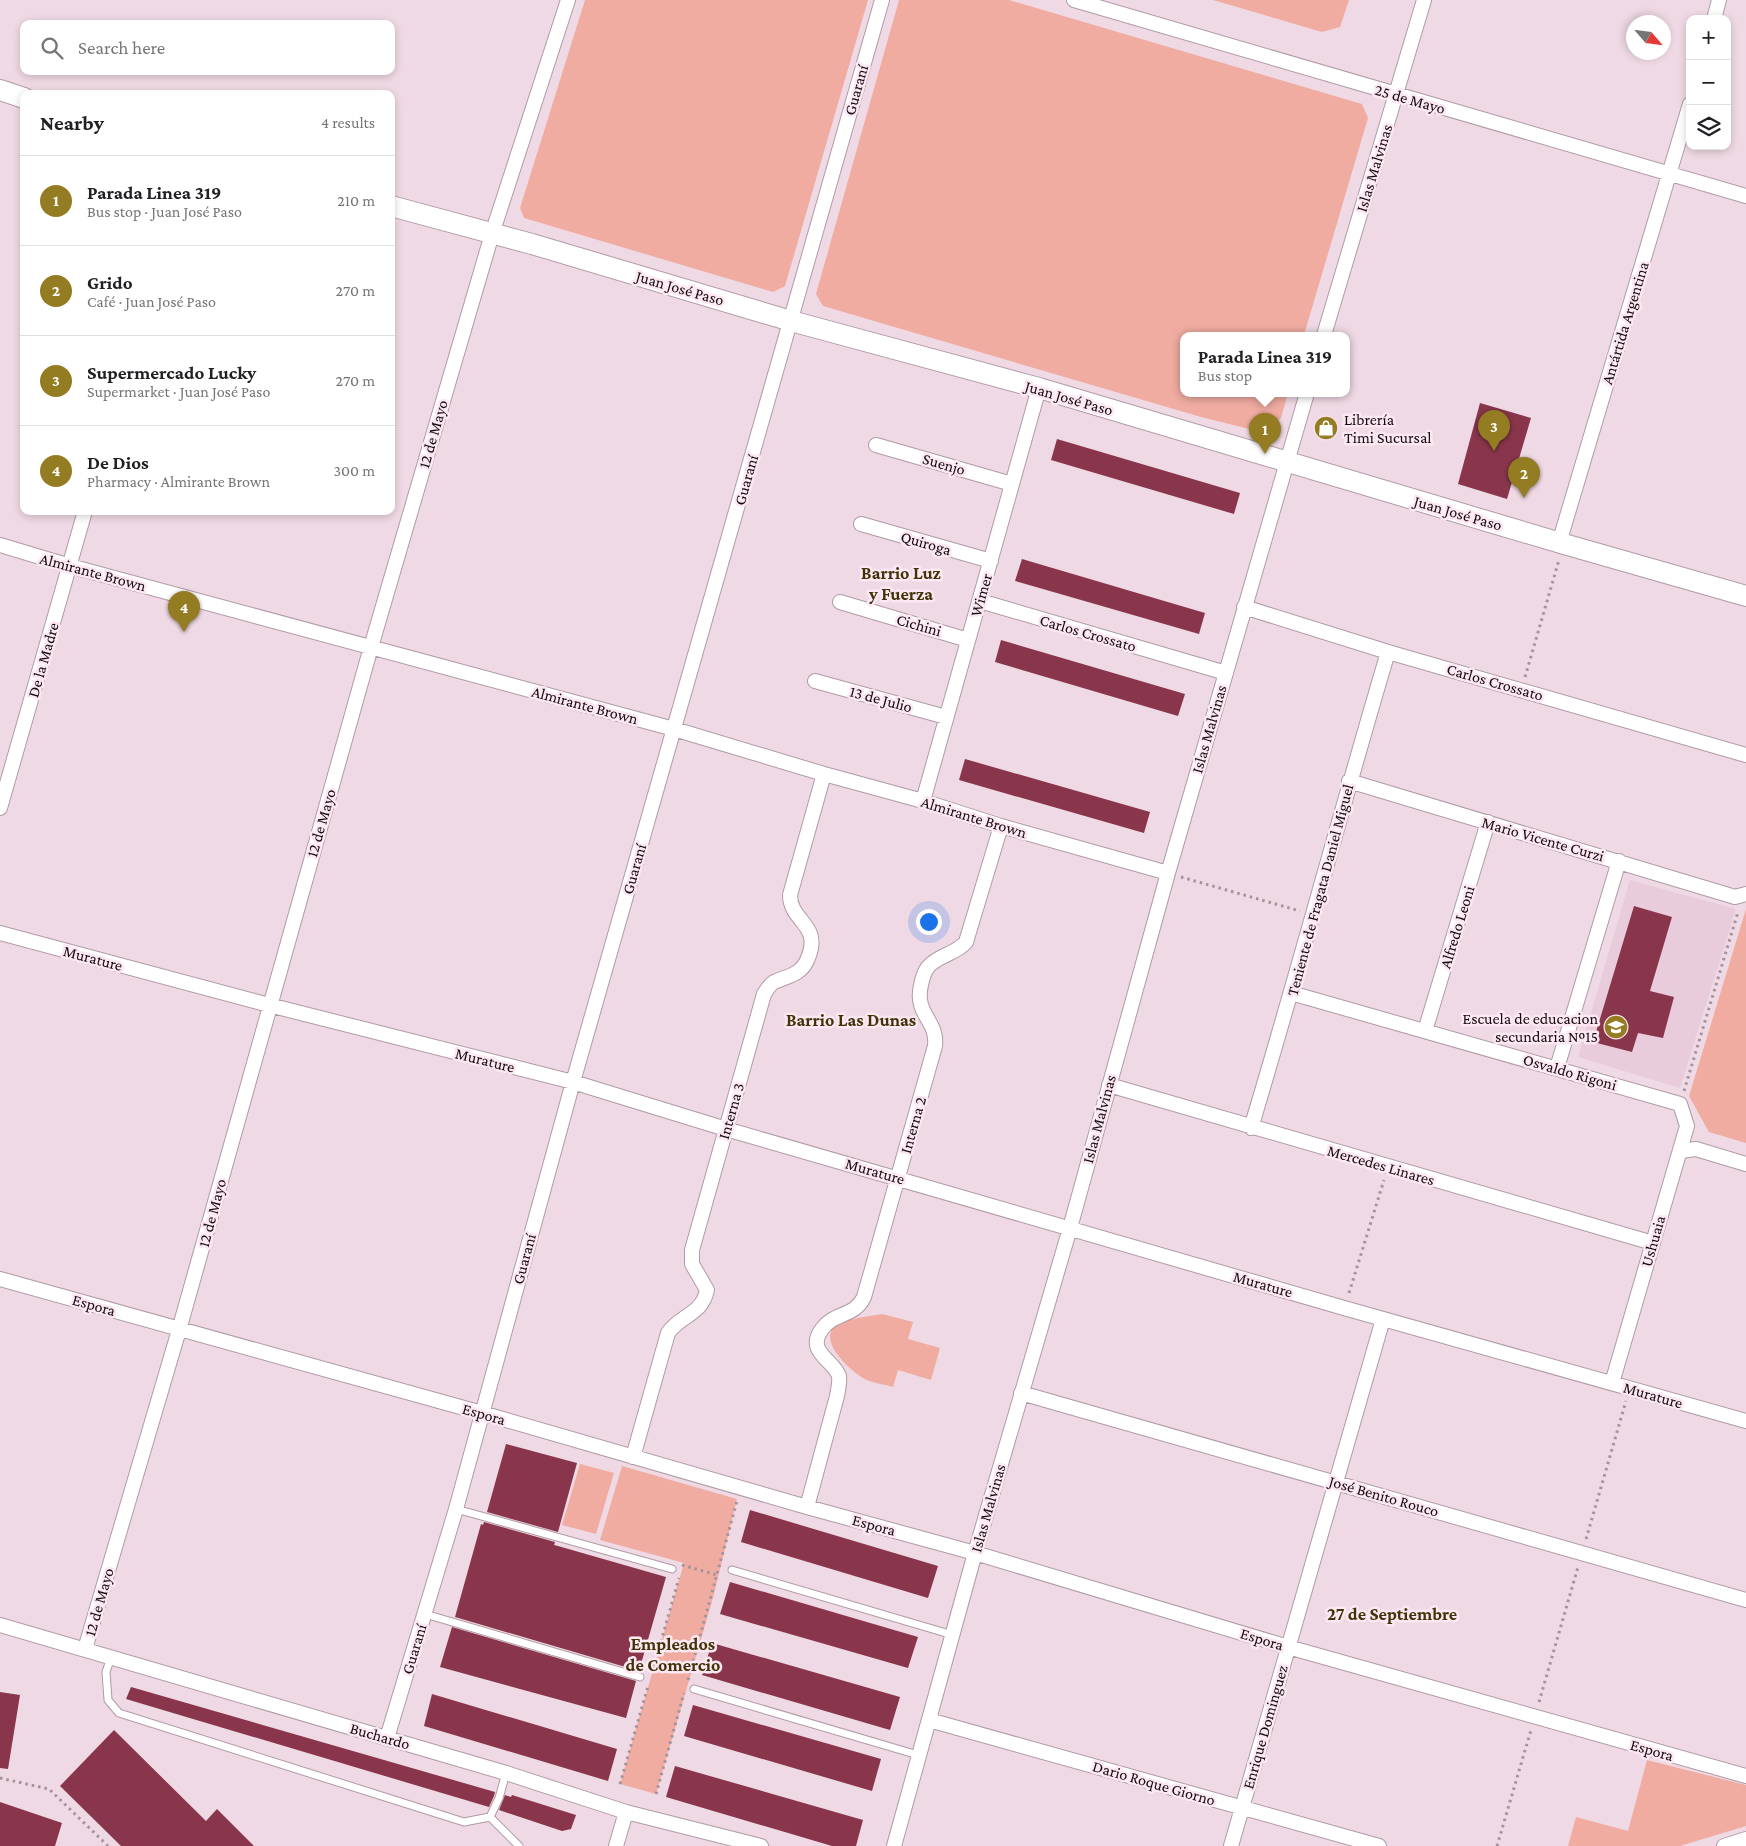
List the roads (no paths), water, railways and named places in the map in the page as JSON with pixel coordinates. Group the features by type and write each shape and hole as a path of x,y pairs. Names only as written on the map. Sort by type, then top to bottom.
{"main road":[{"path":"0,90 20,97"},
{"name":"Juan José Paso","path":"395,207 791,321 1039,388 1561,544 1746,596"}],"street":[{"name":"12 de Mayo","path":"86,1649 179,1330 371,647 492,234 568,0"},
{"name":"Guaraní","path":"387,1738 456,1509 573,1082 882,0"},
{"name":"25 de Mayo","path":"1074,0 1746,196"},
{"name":"Islas Malvinas","path":"1325,332 1424,0"},
{"path":"1715,15 1719,0"},
{"name":"Antártida Argentina","path":"1561,544 1690,105"},
{"name":"Wimer","path":"923,801 1039,388"},
{"name":"Islas Malvinas","path":"894,1846 975,1553 1070,1228 1168,873 1306,397"},
{"name":"Suenjo","path":"876,445 1012,484"},
{"name":"De la Madre","path":"0,808 84,515"},
{"name":"Quiroga","path":"861,524 991,561"},
{"name":"Almirante Brown","path":"0,545 70,566 674,729 824,774 923,801 1001,826 1168,873"},
{"name":"Carlos Crossato","path":"980,601 1226,673"},
{"name":"Cichini","path":"840,602 968,640"},
{"name":"Carlos Crossato","path":"1244,607 1388,652 1746,755"},
{"name":"Teniente de Fragata Daniel Miguel","path":"1251,1128 1292,993 1349,781 1388,652"},
{"name":"13 de Julio","path":"816,681 946,717"},
{"name":"Interna 3","path":"633,1457 668,1333 673,1325 696,1310 705,1300 707,1290 692,1264 692,1250 764,994 774,982 798,972 807,962 812,950 812,939 809,931 793,910 790,895 824,774"},
{"name":"Mario Vicente Curzi","path":"1349,781 1741,896"},
{"name":"Alfredo Leoni","path":"1425,1031 1488,822"},
{"name":"Interna 2","path":"807,1507 839,1383 839,1376 822,1356 817,1345 817,1338 821,1330 828,1323 856,1309 860,1304 935,1046 934,1028 927,1020 920,1006 918,996 922,982 927,968 966,942 1001,826"},
{"path":"1557,1068 1619,861"},
{"name":"Murature","path":"0,933 269,1005 573,1082 726,1129 1344,1308 1629,1388 1745,1417"},
{"name":"Osvaldo Rigoni","path":"1292,993 1678,1102"},
{"name":"Mercedes Linares","path":"1108,1085 1251,1128 1653,1242"},
{"name":"Ushuaia","path":"1612,1383 1687,1126 1678,1102"},
{"path":"1680,1151 1696,1149 1746,1164"},
{"name":"Espora","path":"0,1278 975,1553 1288,1647 1746,1776"},
{"name":"Enrique Dominguez","path":"1231,1846 1383,1319"},
{"name":"José Benito Rouco","path":"1021,1393 1746,1600"},
{"name":"Buchardo","path":"0,1625 506,1773 626,1812 761,1846"},
{"name":"Dario Roque Giorno","path":"929,1720 1380,1846"},
{"path":"616,1846 626,1812"},
{"path":"1724,1846 1746,1839"}],"lane":[{"path":"456,1509 672,1569"},
{"path":"732,1570 953,1635"},
{"path":"425,1614 640,1677"},
{"path":"111,1657 106,1672 108,1700 119,1713 464,1822 490,1817"},
{"path":"694,1689 918,1755"},
{"path":"490,1817 499,1798 506,1773"},
{"path":"490,1817 519,1846"}],"place":[{"name":"Librería Timi Sucursal","path":"1326,428"},
{"name":"Supermercado Lucky","path":"1494,451"},
{"name":"Parada Linea 319","path":"1265,454"},
{"name":"Grido","path":"1524,498"},
{"name":"De Dios","path":"184,632"},
{"name":"Escuela de educacion secundaria Nº15","path":"1616,1027"}],"district":[{"name":"Barrio Luz y Fuerza","path":"901,583"},
{"name":"Barrio Las Dunas","path":"851,1020"},
{"name":"27 de Septiembre","path":"1392,1614"},
{"name":"Empleados de Comercio","path":"673,1654"}]}
